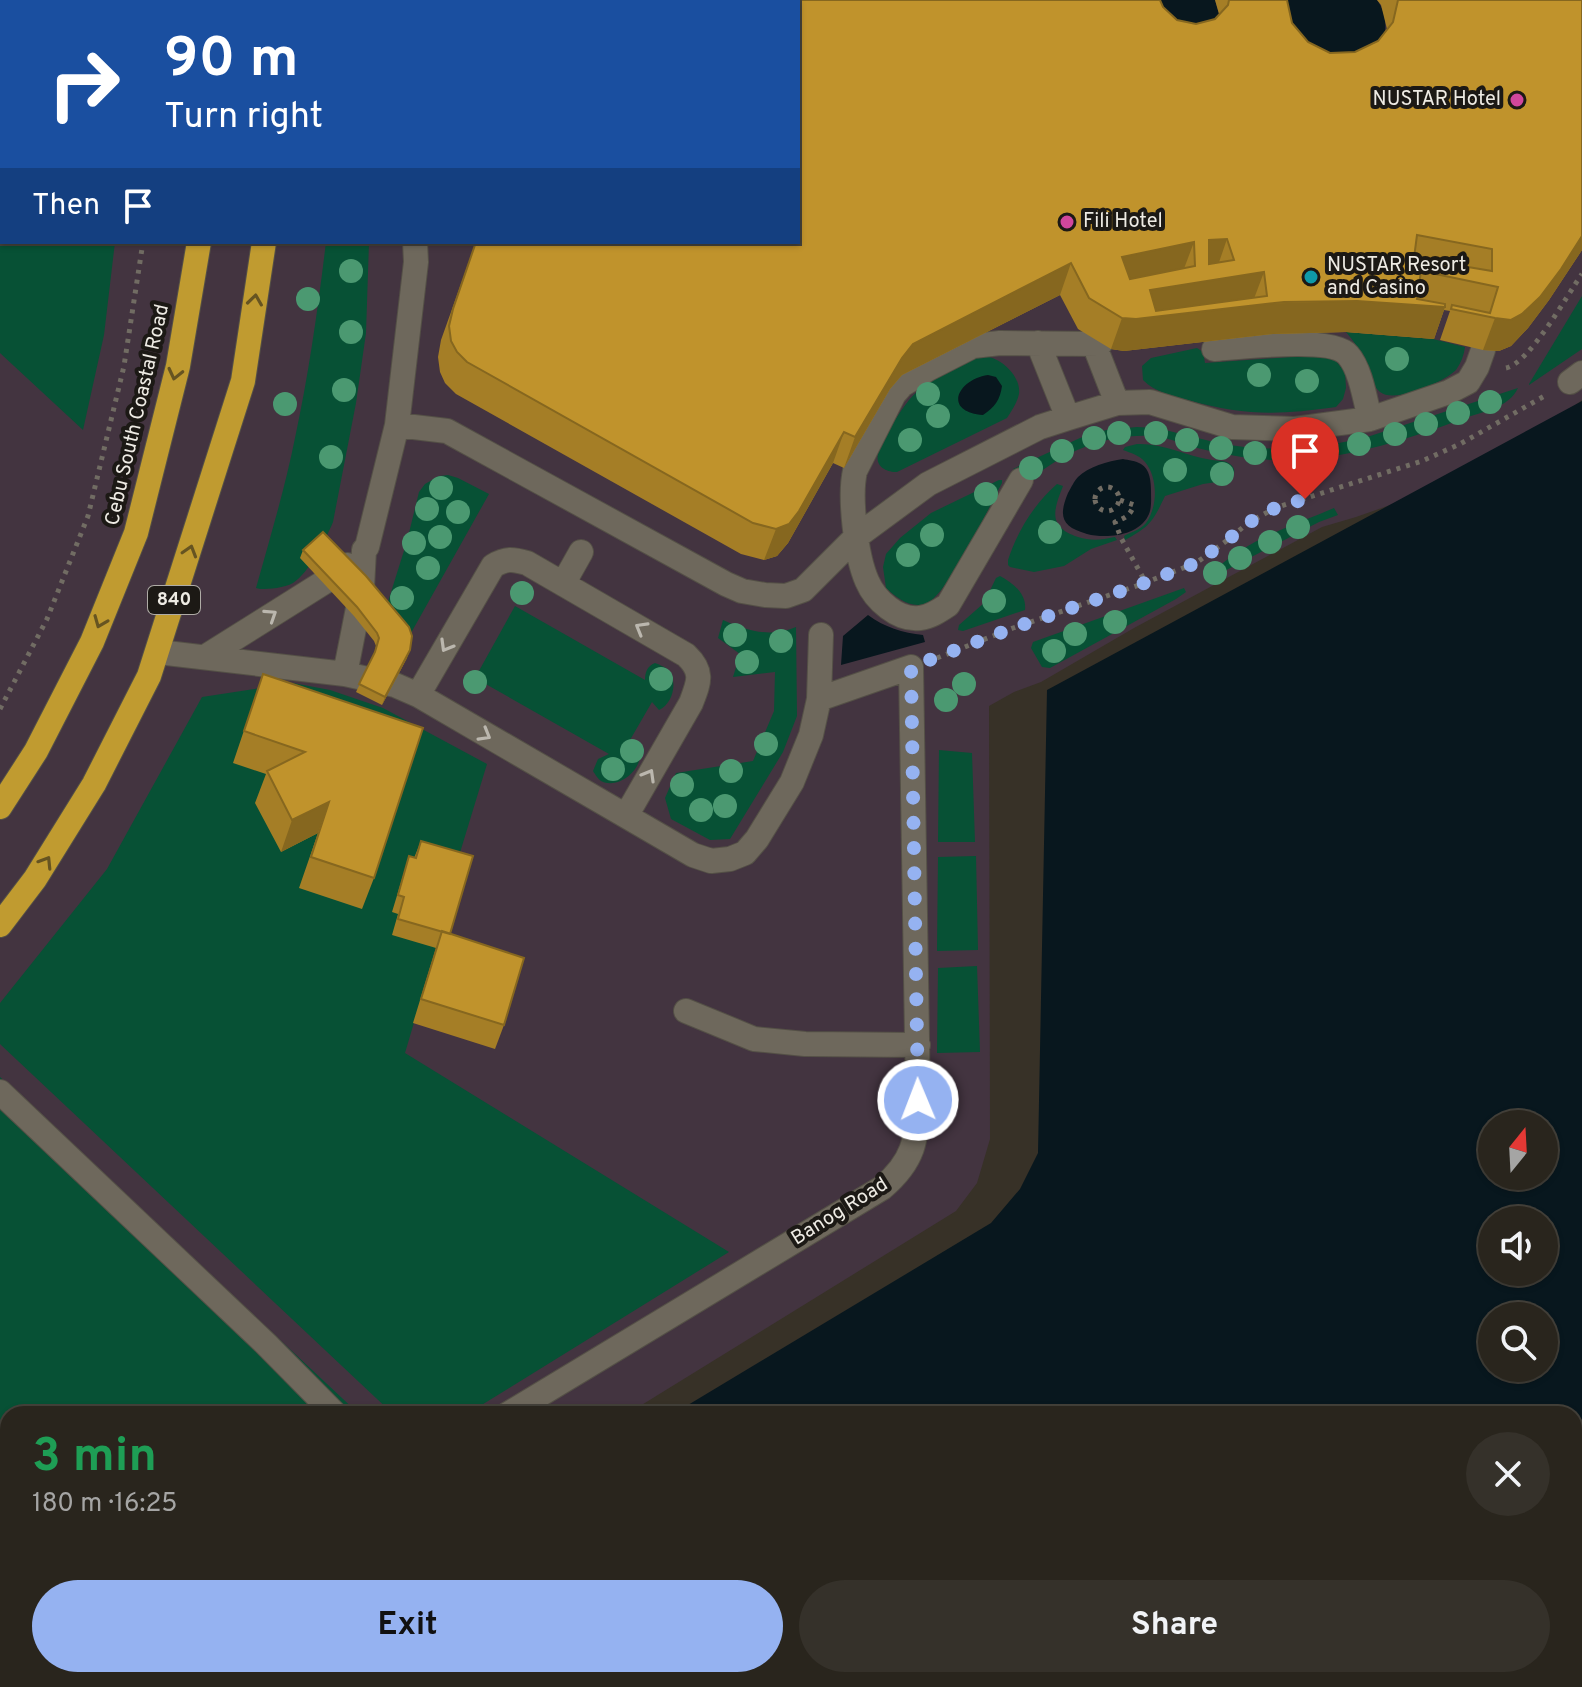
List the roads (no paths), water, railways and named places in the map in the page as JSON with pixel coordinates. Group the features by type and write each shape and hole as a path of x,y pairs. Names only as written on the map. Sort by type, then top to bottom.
{"highway":[{"name":"Cebu South Coastal Road","path":"0,807 36,751 92,642 136,533 178,366 199,244"},
{"name":"840","path":"0,925 35,879 94,784 149,676 243,381 264,244"}],"street":[{"path":"205,657 334,576 367,547 397,425 419,249"},
{"path":"1021,480 948,605 918,619 895,613 880,600 867,581 856,537 852,484 855,471 894,394 902,385 973,346 1000,343 1097,344 1117,403"},
{"path":"1038,343 1068,418"},
{"path":"1214,349 1330,345 1342,349 1350,357 1361,384 1370,419"},
{"path":"397,425 447,431 742,591 786,596 803,590 856,537 928,484 1040,427 1117,403 1150,402 1232,427 1295,429 1370,419 1449,392 1468,382 1480,358"},
{"path":"345,674 362,588 364,550"},
{"path":"563,584 581,552"},
{"path":"418,695 493,566 503,559 527,563 686,655 695,663 699,676 697,687 691,703 626,816"},
{"path":"158,652 345,674 395,685 418,695 693,855 711,861 730,859 745,853 792,782 811,735 819,699 821,635"},
{"name":"Banog Road","path":"521,1406 882,1188 897,1175 910,1155 918,1130 911,667 819,699"},
{"path":"686,1011 754,1039 805,1044 918,1045"},
{"path":"0,1092 266,1344 327,1406"}],"place":[{"name":"NUSTAR Hotel","path":"1517,100"},
{"name":"Fili Hotel","path":"1067,222"},
{"name":"NUSTAR Resort and Casino","path":"1311,277"}]}
